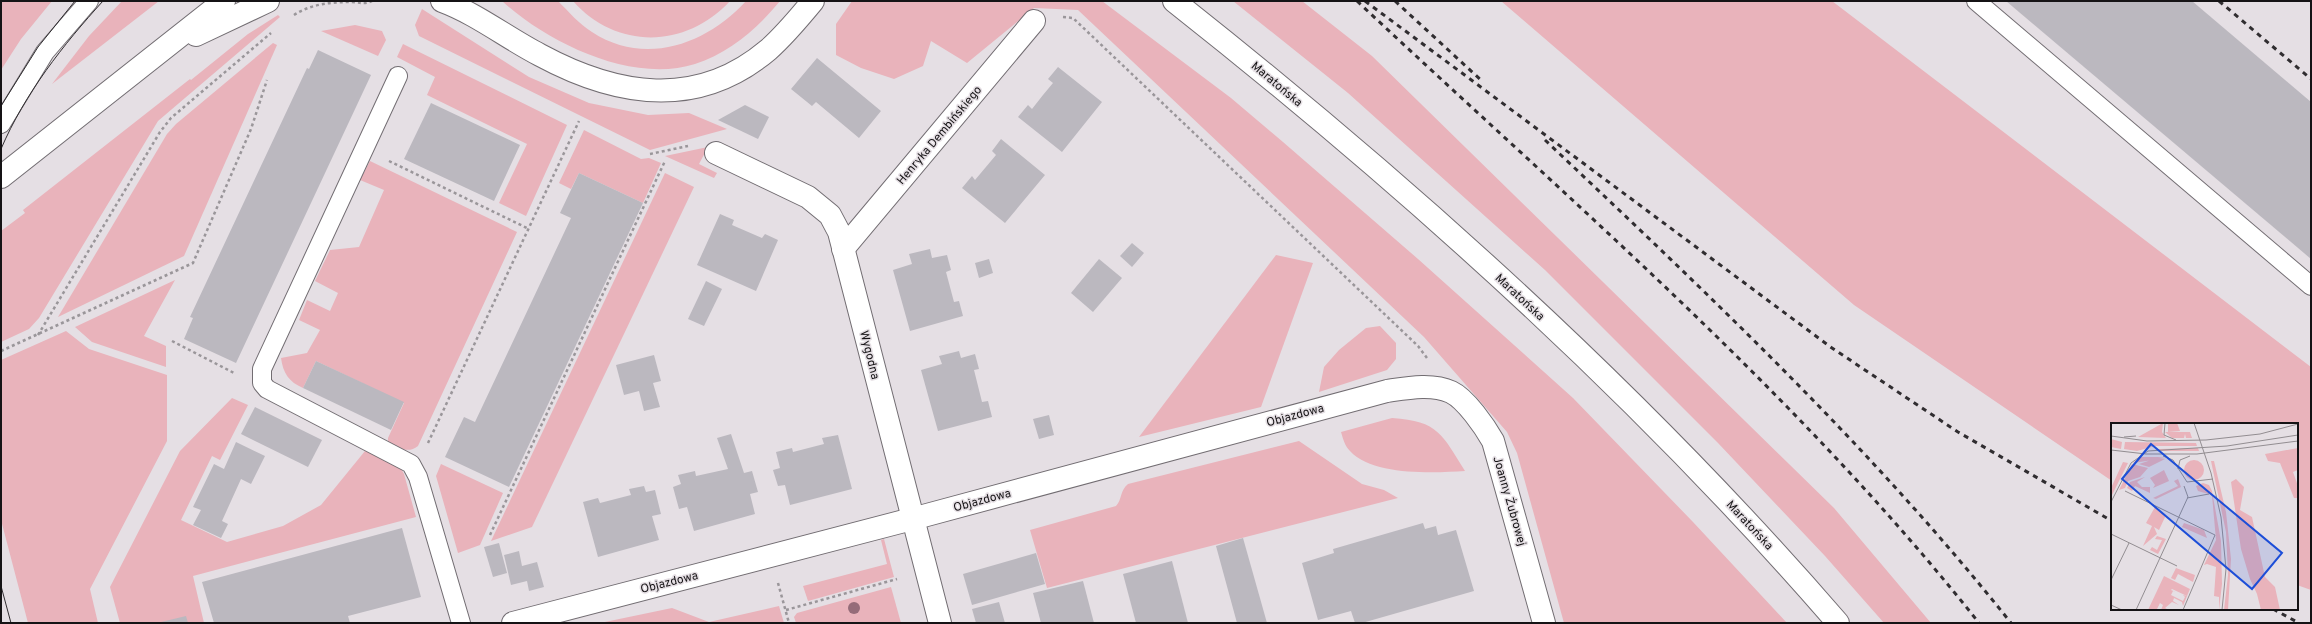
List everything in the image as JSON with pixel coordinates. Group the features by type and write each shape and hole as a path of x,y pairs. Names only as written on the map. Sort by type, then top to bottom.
{"street":[{"path":"1,177 166,49 224,1"},
{"path":"166,49 268,1"},
{"path":"442,1 499,30 568,70 603,83 633,89 668,92 699,87 720,80 744,66 768,50 813,1"},
{"path":"479,1 499,30"},
{"name":"Maratońska","path":"1174,1 1364,157 1499,278 1681,452 1772,548 1838,623"},
{"name":"Henryka Dembińskiego","path":"843,249 1034,21"},
{"name":"Wygodna","path":"716,152 808,197 830,215 839,232 940,623"},
{"name":"Objazdowa","path":"513,623 555,617 1387,391 1418,386 1451,392"},
{"name":"Joanny Żubrowej","path":"1451,392 1483,424 1493,441 1544,623"}],"lane":[{"path":"1,124 45,52 89,1"},
{"path":"1976,1 2311,286"},
{"path":"398,76 262,369 262,380 267,390 411,464 415,470 460,623"}],"path":[{"path":"289,19 302,10 314,6 350,2 367,4 372,1"},
{"path":"1034,21 1051,15 1073,18 1418,346 1451,392"},
{"path":"38,334 160,132 171,118 272,33"},
{"path":"3,350 193,263 251,129 267,80"},
{"path":"415,470 579,121"},
{"path":"364,149 529,229"},
{"path":"490,535 665,161"},
{"path":"172,341 238,376 262,380"},
{"path":"786,610 897,579"}],"shaded area":[{"path":"1,1 52,1 21,39 1,70"},
{"path":"122,1 159,1 52,84 89,36"},
{"path":"502,1 558,1 587,29 612,42 633,48 654,49 674,46 694,39 713,29 746,1 780,1 752,30 720,53 695,64 671,69 645,68 618,64 592,56 567,45 543,31 521,17"},
{"path":"573,1 730,1 712,17 693,28 672,35 651,37 630,35 609,28 590,17"},
{"path":"852,1 1102,1 1231,98 1418,259 1573,398 1693,522 1787,623 1564,623 1517,453 1507,432 1424,337 1078,10 1034,8 967,63 931,41 923,66 894,79 861,68 836,55 836,24"},
{"path":"1233,1 1302,1 1372,56 1834,508 1931,623 1884,623 1825,556 1718,443 1545,270 1348,93"},
{"path":"1501,1 1832,1 2311,367 2311,590 2298,585 2298,423 2111,423 2111,480 1854,305"},
{"path":"422,9 529,77 589,103 648,115 689,113 727,129 650,150 419,36 415,25"},
{"path":"278,15 280,17 158,121 39,318 29,329 1,342 1,231 25,213 23,210 190,79 191,80 248,34"},
{"path":"355,25 382,31 386,40 378,56 321,31"},
{"path":"273,43 277,45 184,256 58,317 167,134 176,124"},
{"path":"403,44 567,125 526,216 499,203 527,144 427,95 435,77 397,57"},
{"path":"584,130 641,159 649,158 661,163 643,203 579,173 571,189 559,183"},
{"path":"708,147 699,164 717,173 714,178 665,156"},
{"path":"370,161 517,232 418,446 411,450 403,449 388,442 388,438 404,403 316,361 303,388 290,380 285,373 281,358 307,353 320,330 299,320 307,300 330,311 338,293 315,281 330,250 359,247 384,190 360,180"},
{"path":"665,173 694,187 532,527 491,541"},
{"path":"1276,255 1313,263 1261,407 1139,437"},
{"path":"175,280 144,336 166,346 166,367 92,342 75,327"},
{"path":"1380,326 1396,343 1396,359 1387,370 1319,392 1324,367 1339,350 1366,328"},
{"path":"66,331 89,349 167,375 167,441 90,589 98,623 28,623 1,520 1,360"},
{"path":"232,398 248,405 220,460 212,456 181,520 227,542 283,526 321,505 365,451 398,463 404,474 416,517 193,576 204,623 120,623 110,587 180,451"},
{"path":"1392,418 1420,422 1438,432 1465,471 1421,472 1388,469 1373,465 1360,459 1350,451 1343,440 1341,432"},
{"path":"1299,441 1362,484 1384,490 1398,498 1047,588 1030,530 1116,506 1125,486 1128,484"},
{"path":"441,464 503,493 480,545 458,553 436,476"},
{"path":"884,539 894,577 808,601 803,586 887,564 881,540"},
{"path":"891,587 901,623 796,623 794,617 797,613"},
{"path":"779,606 784,623 600,623 672,608 709,622"}],"building":[{"path":"2006,1 2192,1 2311,102 2311,259"},
{"path":"318,50 371,75 236,363 184,339 193,318 190,317 307,68 309,69"},
{"path":"817,58 881,111 859,138 816,102 812,106 791,89"},
{"path":"1058,67 1102,102 1062,152 1018,117 1028,105 1032,109 1053,83 1048,79"},
{"path":"431,103 520,145 494,201 404,159"},
{"path":"745,105 769,117 758,139 718,120"},
{"path":"1001,139 1045,175 1005,223 962,188 972,176 975,180 996,155 992,151"},
{"path":"579,173 643,203 509,487 445,457 464,417 475,422 571,218 560,213"},
{"path":"720,214 734,220 732,225 762,238 765,234 778,240 756,291 697,265"},
{"path":"1132,243 1144,253 1132,267 1120,256"},
{"path":"930,249 932,258 947,255 951,270 946,272 954,302 959,301 963,316 910,331 893,270 912,264 909,254"},
{"path":"989,259 993,273 979,278 975,263"},
{"path":"1099,259 1122,278 1093,312 1071,293"},
{"path":"706,281 722,289 704,326 688,319"},
{"path":"959,351 961,358 975,354 979,369 974,370 982,402 988,401 992,417 938,431 921,370 942,364 939,356"},
{"path":"654,355 661,381 653,383 660,407 644,411 639,391 624,395 616,365"},
{"path":"316,361 404,402 391,430 303,388"},
{"path":"255,407 322,440 308,467 241,434"},
{"path":"1049,415 1054,435 1039,439 1033,419"},
{"path":"731,434 744,473 752,471 758,492 750,494 755,514 694,531 687,507 679,509 673,487 681,484 678,475 695,471 696,476 728,469 717,438"},
{"path":"838,435 852,489 790,505 785,485 778,486 773,470 780,468 776,452 792,448 793,452 824,444 822,438"},
{"path":"236,442 265,456 251,484 241,479 222,521 228,524 221,538 193,525 201,510 193,507 214,464 224,469"},
{"path":"644,486 646,492 655,490 661,514 652,516 659,540 598,557 583,502 598,498 600,503 631,495 629,489"},
{"path":"1423,523 1425,529 1436,526 1438,535 1456,530 1474,591 1362,623 1355,623 1351,611 1318,620 1302,563 1334,553 1333,549"},
{"path":"402,528 421,597 348,616 350,623 214,623 202,582"},
{"path":"1243,538 1267,623 1237,623 1216,546"},
{"path":"499,543 507,573 493,577 484,547"},
{"path":"519,551 522,566 537,562 544,587 529,591 527,581 511,585 504,555"},
{"path":"1036,553 1045,584 972,605 963,574"},
{"path":"1172,561 1188,623 1136,623 1123,574"},
{"path":"1083,581 1094,623 1041,623 1033,593"},
{"path":"999,602 1005,623 976,623 972,609"},
{"path":"186,616 188,623 161,623 161,622"}],"tram line":[{"path":"1,106 38,47 75,1"},
{"path":"1,149 21,108 46,70 59,52 103,1"},
{"path":"1,586 11,623"}],"railway":[{"path":"1357,1 1680,301 1758,378 1835,457 1909,538 1979,623"},
{"path":"1365,1 1832,348 1958,432 2111,520"},
{"path":"1395,1 1482,81"},
{"path":"2219,1 2311,79"},
{"path":"1545,140 1727,314 1845,433 1902,495 2011,623"},
{"path":"2275,610 2299,623"}]}
